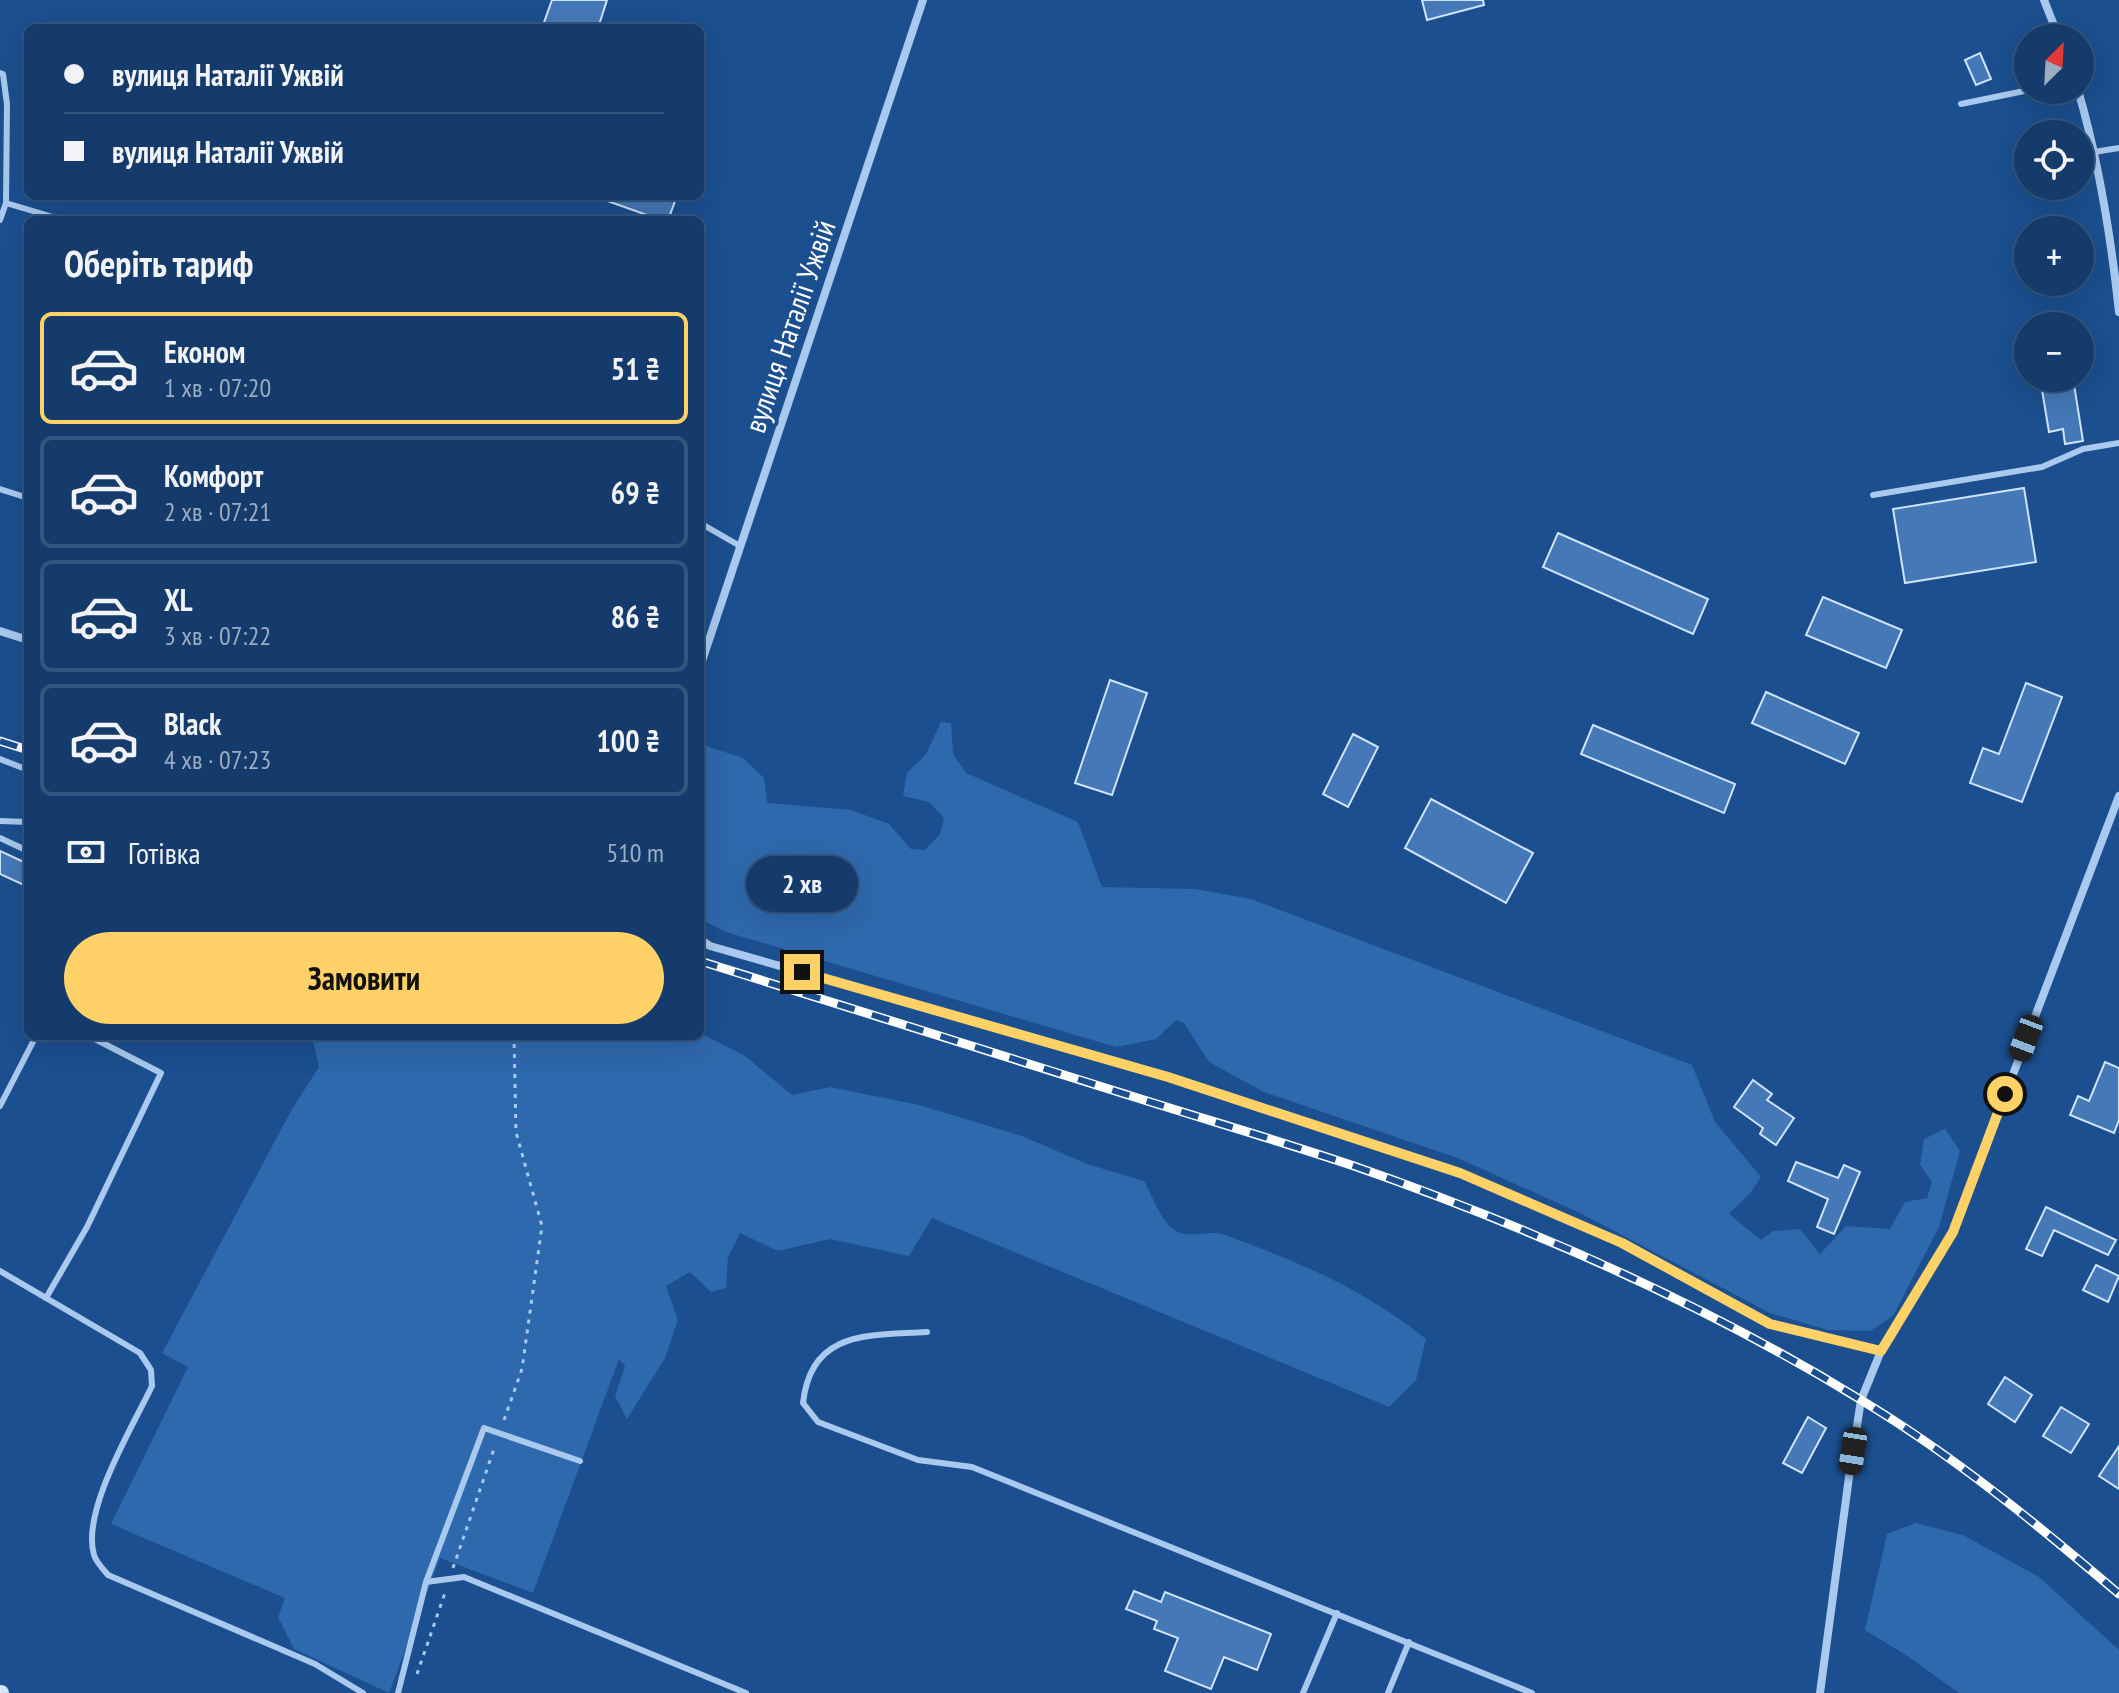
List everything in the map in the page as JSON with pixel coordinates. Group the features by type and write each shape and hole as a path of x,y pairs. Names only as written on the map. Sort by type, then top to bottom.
{"street":[{"name":"вулиця Наталії Ужвій","path":"704,655 923,0"},
{"path":"2044,0 2053,24"},
{"path":"2094,152 2111,240 2119,312"},
{"path":"0,631 24,639"},
{"path":"1820,1693 1861,1400 1881,1351 1953,1232 2119,796"},
{"path":"704,942 1168,1077 1460,1173 1622,1243 1770,1324 1881,1351"}],"lane":[{"path":"0,73 3,74 7,104 6,203 0,220"},
{"path":"1961,104 2014,93"},
{"path":"2094,152 2119,148"},
{"path":"6,203 50,216"},
{"path":"1873,495 2042,467 2083,449 2119,443"},
{"path":"0,489 24,497"},
{"path":"704,525 740,546"},
{"path":"0,759 24,768"},
{"path":"0,821 24,822"},
{"path":"0,838 24,849"},
{"path":"0,1106 34,1040"},
{"path":"46,1298 87,1227 161,1073 97,1040"},
{"path":"0,1271 140,1353 151,1370 152,1386 99,1497 91,1527 94,1556 108,1575 315,1664 363,1693"},
{"path":"927,1332 853,1338 821,1355 805,1382 803,1403 818,1422 918,1460 972,1467 1532,1693"},
{"path":"398,1693 426,1582 484,1428 580,1461"},
{"path":"426,1582 464,1577 746,1693"},
{"path":"1303,1693 1337,1613"},
{"path":"1388,1693 1409,1642"}],"path":[{"path":"416,1679 522,1369 542,1226 516,1132 514,1040"}],"shaded area":[{"path":"941,722 951,723 953,754 966,773 1078,822 1102,887 1195,889 1251,899 1692,1065 1715,1122 1761,1177 1729,1214 1761,1240 1773,1231 1800,1229 1820,1254 1846,1226 1890,1229 1905,1202 1927,1198 1932,1182 1920,1165 1924,1139 1945,1129 1960,1151 1939,1227 1893,1316 1870,1331 1828,1330 1770,1313 1580,1213 1460,1159 1264,1092 1209,1062 1184,1023 1176,1020 1156,1039 1116,1047 726,932 704,921 704,747 743,758 764,778 767,803 851,810 889,824 911,849 925,850 940,834 944,818 929,802 903,796 907,773 926,754"},
{"path":"704,1035 745,1056 792,1095 830,1087 919,1105 1022,1136 1087,1164 1144,1181 1164,1218 1178,1232 1191,1235 1218,1233 1278,1255 1355,1291 1403,1322 1426,1339 1416,1380 1389,1407 932,1218 909,1256 830,1239 778,1251 740,1233 728,1257 726,1288 711,1292 690,1272 666,1286 678,1320 665,1358 627,1419 615,1396 625,1366 619,1359 533,1593 440,1558 389,1693 294,1649 278,1617 285,1598 111,1524 188,1367 162,1353 292,1109 319,1067 313,1040 704,1040"},
{"path":"1916,1523 1963,1535 2039,1577 2119,1650 2119,1693 1959,1693 1865,1630 1887,1534"}],"building":[{"path":"552,0 607,0 599,24 543,24"},
{"path":"1422,0 1483,0 1484,5 1427,20"},
{"path":"1980,53 1991,79 1976,85 1965,60"},
{"path":"605,200 676,200 670,216 650,216"},
{"path":"2042,392 2075,392 2083,441 2065,444 2063,429 2049,432"},
{"path":"2024,488 2036,562 1905,583 1893,509"},
{"path":"1558,533 1708,599 1693,634 1543,567"},
{"path":"1823,597 1902,630 1886,668 1806,635"},
{"path":"1110,680 1147,693 1112,795 1075,783"},
{"path":"2026,683 2062,697 2022,802 1970,783 1983,748 1999,754"},
{"path":"1766,692 1859,733 1845,764 1752,723"},
{"path":"1593,725 1735,784 1724,813 1581,754"},
{"path":"1353,734 1378,747 1348,807 1323,794"},
{"path":"1431,799 1533,853 1506,903 1405,848"},
{"path":"0,851 24,862 24,885 0,874"},
{"path":"2105,1062 2119,1068 2119,1120 2114,1133 2070,1115 2078,1096 2089,1101"},
{"path":"1753,1080 1772,1094 1767,1100 1794,1118 1776,1145 1760,1134 1763,1128 1734,1107"},
{"path":"1796,1162 1838,1178 1844,1165 1860,1172 1834,1234 1817,1227 1828,1199 1788,1181"},
{"path":"2046,1207 2116,1240 2108,1255 2054,1230 2042,1256 2026,1249"},
{"path":"2096,1265 2119,1276 2108,1302 2083,1290"},
{"path":"2005,1377 2032,1395 2015,1422 1988,1404"},
{"path":"2061,1407 2089,1424 2071,1453 2043,1436"},
{"path":"1808,1417 1826,1428 1802,1473 1783,1463"},
{"path":"2119,1446 2119,1489 2099,1476"},
{"path":"1134,1591 1161,1602 1165,1592 1271,1634 1257,1670 1224,1657 1211,1689 1165,1671 1178,1638 1154,1629 1157,1621 1126,1609"}],"railway":[{"path":"0,741 24,749"},
{"path":"704,962 1354,1166 1550,1241 1740,1331 1861,1400 1929,1444 1994,1492 2119,1594"}],"route":[{"path":"802,972 1168,1077 1460,1173 1622,1243 1770,1324 1881,1351 1953,1232 2005,1094"}]}
